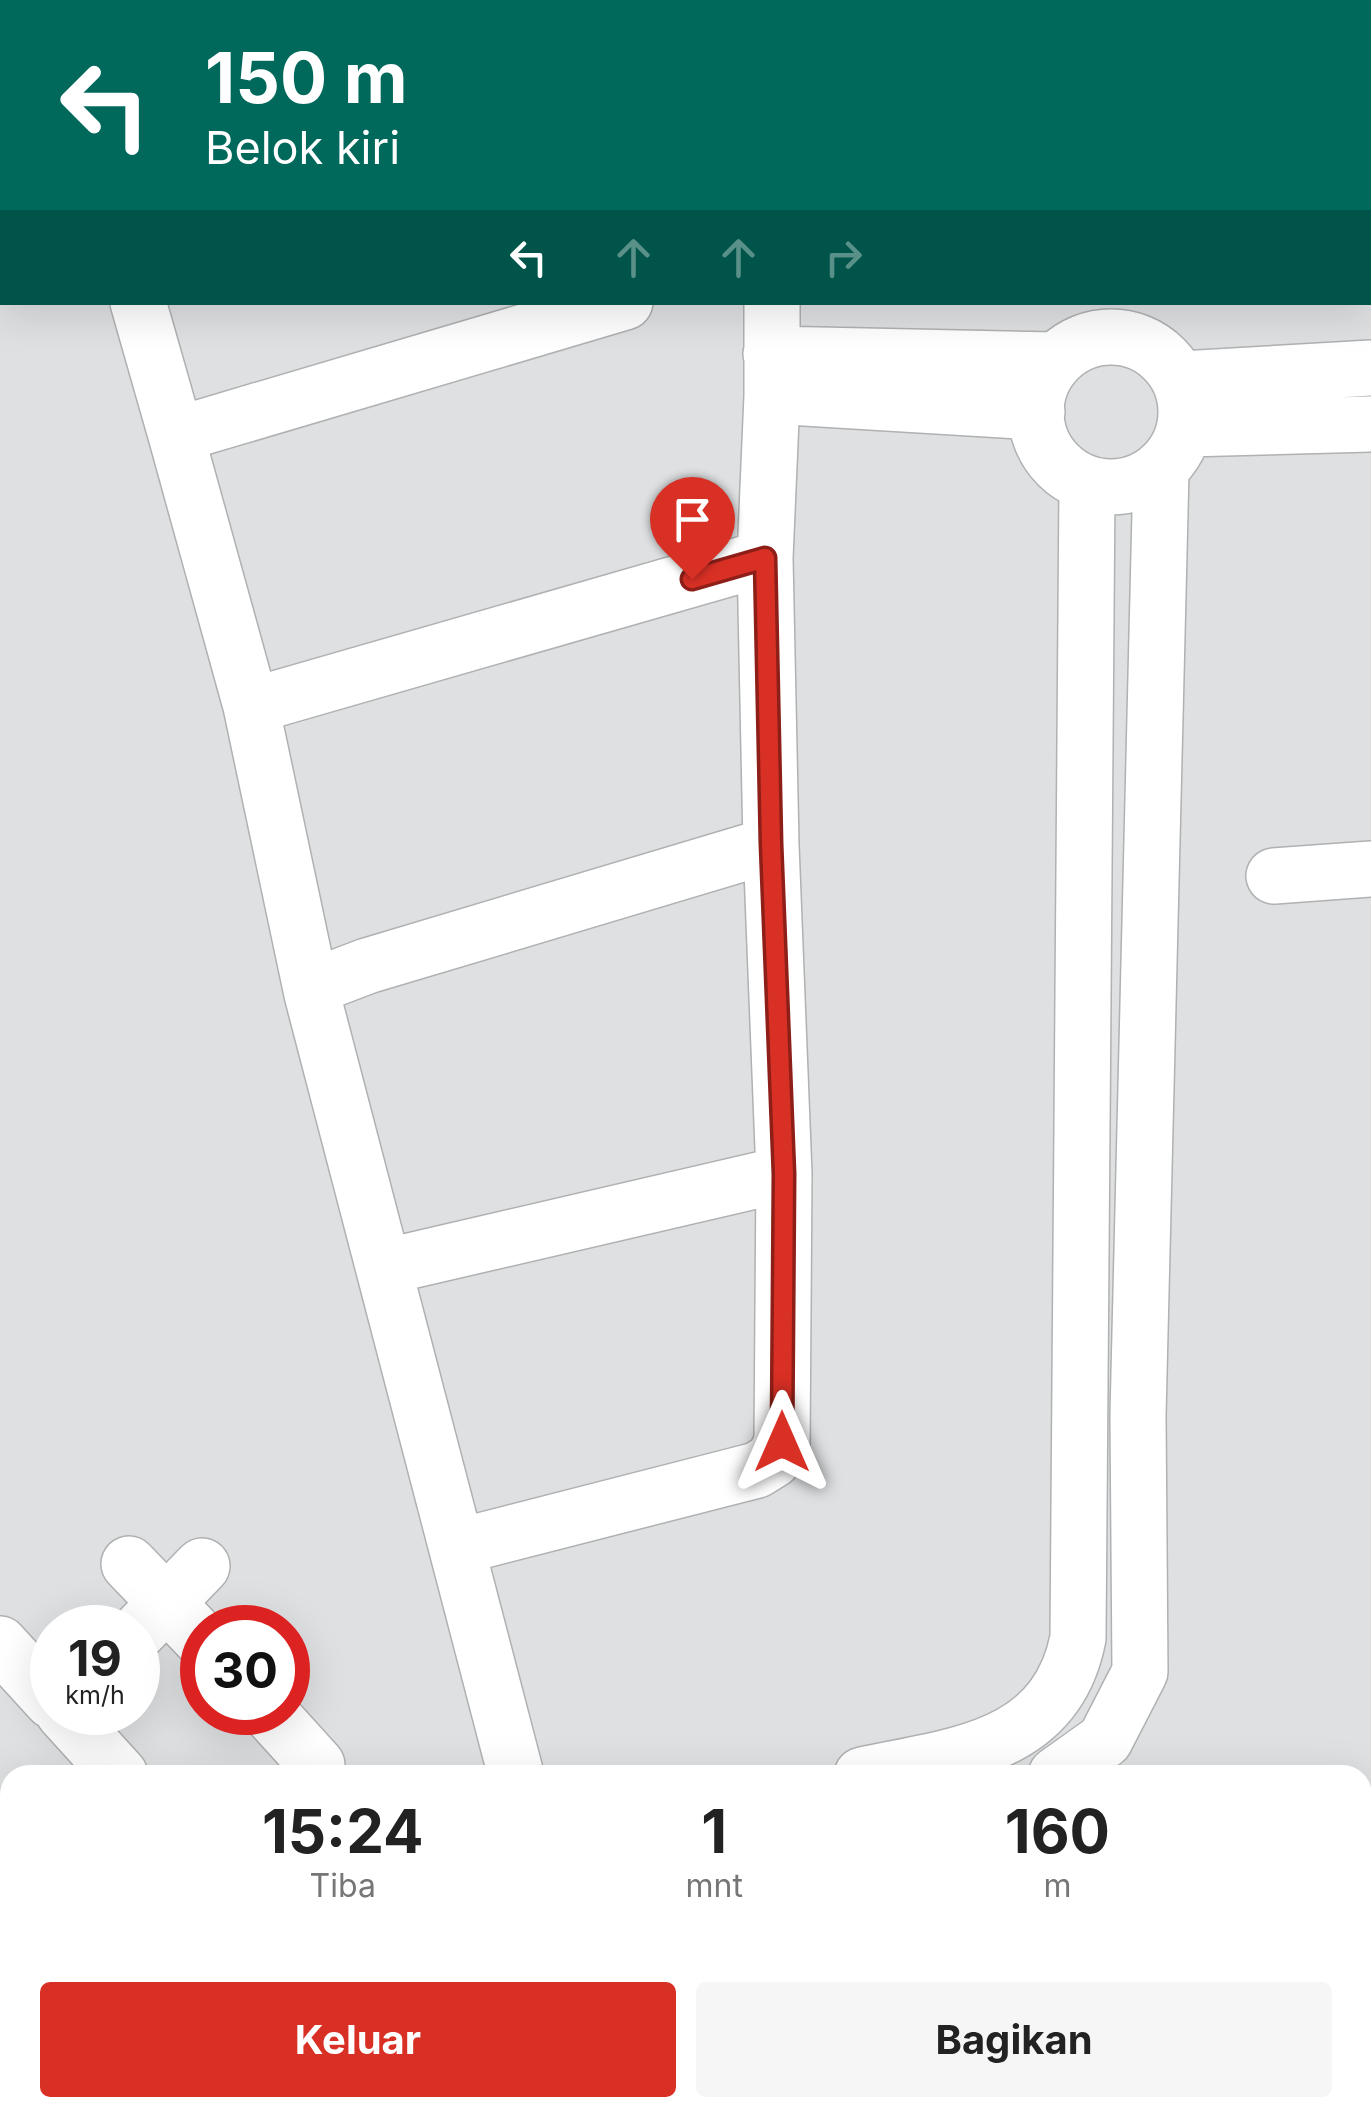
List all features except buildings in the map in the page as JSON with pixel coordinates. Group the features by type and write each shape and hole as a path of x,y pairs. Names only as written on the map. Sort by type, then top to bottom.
{"street":[{"path":"139,305 251,706 312,994 513,1765"},
{"path":"176,434 615,305"},
{"path":"1074,334 1036,393 1037,431 1055,464 1087,485 1126,488 1164,385"},
{"path":"772,351 1116,335 1164,385 1371,424"},
{"path":"772,351 1037,412"},
{"path":"456,1547 758,1470 773,1460 782,1442 784,1174 765,558 772,351"},
{"path":"1164,385 1371,368"},
{"path":"1070,1765 1105,1740 1140,1672 1137,1438 1164,385"},
{"path":"908,1765 978,1750 1018,1732 1048,1703 1072,1666 1078,1638 1087,485"},
{"path":"251,706 765,558"},
{"path":"312,994 325,982 367,966 771,844"},
{"path":"1274,876 1371,869"},
{"path":"1082,1054 1146,1060"},
{"path":"384,1267 784,1174"},
{"path":"129,1564 178,1610"},
{"path":"0,1644 30,1677"},
{"path":"84,1735 111,1765"},
{"path":"290,1735 317,1765"}],"route":[{"path":"692,579 765,558 784,1174 782,1442"}]}
